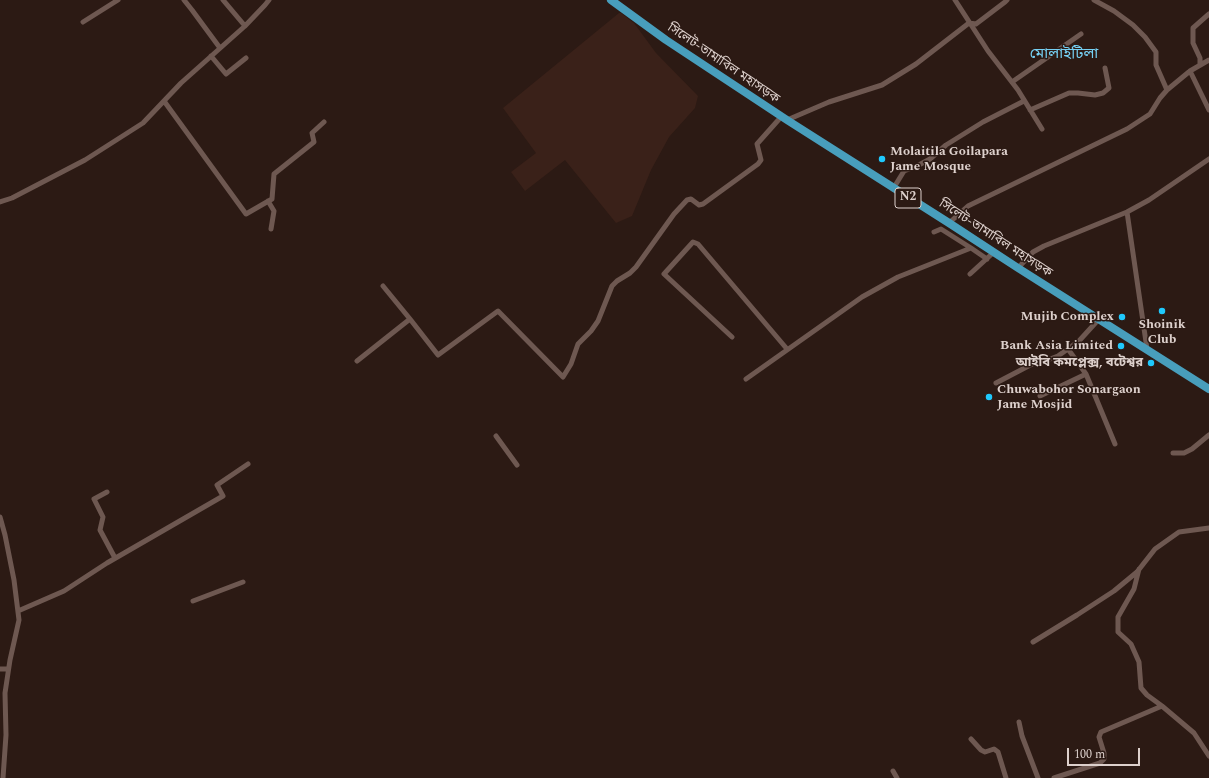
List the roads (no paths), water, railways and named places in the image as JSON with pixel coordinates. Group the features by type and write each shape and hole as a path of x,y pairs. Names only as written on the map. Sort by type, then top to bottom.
{"highway":[{"name":"সিলেট-তামাবিল মহাসড়ক","path":"611,0 666,40 893,189 949,223 1209,389"}],"street":[{"path":"84,22 118,0"},
{"path":"184,0 220,48"},
{"path":"223,0 245,26"},
{"path":"261,0 265,5"},
{"path":"0,202 12,198 85,160 143,123 181,83 245,26 269,0"},
{"path":"955,0 996,63 1012,82 1042,129"},
{"path":"383,286 438,355 498,311 563,377 571,364 578,344 592,331 598,321 612,286 636,268 674,214 687,200 691,199 699,205 703,204 758,164 761,160 757,144 784,118 882,85 916,64 969,23 976,24 1007,0"},
{"path":"1094,0 1114,11 1133,25 1145,37 1156,52 1156,65 1167,90"},
{"path":"1200,65 1200,58 1194,43 1194,28 1209,14"},
{"path":"1012,82 1081,34"},
{"path":"211,56 226,74 246,58"},
{"path":"949,223 968,206 1127,129 1150,114 1167,90 1190,72 1209,60"},
{"path":"1030,110 1069,93 1078,92 1095,95 1104,93 1109,88 1105,68"},
{"path":"1190,72 1209,110"},
{"path":"164,101 246,214 272,199 274,174 314,142 312,133 324,122"},
{"path":"893,189 904,171 930,159 946,145 983,122 1024,101"},
{"path":"1018,268 1032,252 1127,212 1149,200 1209,160"},
{"path":"268,201 274,211 271,229"},
{"path":"1127,212 1147,350"},
{"path":"934,232 941,229 987,259"},
{"path":"732,337 664,274 693,242 698,244 787,349"},
{"path":"746,379 862,297 898,277 971,248"},
{"path":"970,274 994,252"},
{"path":"357,361 410,319"},
{"path":"996,382 1038,361 1045,361 1058,356 1086,334 1099,319"},
{"path":"1068,349 1086,374 1115,444"},
{"path":"1040,396 1086,374"},
{"path":"1173,453 1184,453 1192,450 1209,435"},
{"path":"496,436 517,465"},
{"path":"18,611 64,591 115,558 223,496 217,485 248,464"},
{"path":"107,492 94,499 103,517 100,530 115,558"},
{"path":"0,517 14,580 19,620 3,690 6,735 3,778"},
{"path":"1033,642 1114,591 1139,569 1155,549 1179,532 1209,528"},
{"path":"1139,569 1134,589 1118,617 1118,632 1131,644 1139,662 1141,688 1147,695 1194,733 1209,756"},
{"path":"193,601 243,582"},
{"path":"0,669 8,669"},
{"path":"1054,778 1100,763 1104,759 1104,753 1099,736 1101,732 1162,706"},
{"path":"1018,722 1038,778"},
{"path":"971,739 981,750 985,752 994,749 998,752 1006,778"},
{"path":"894,771 897,778"}],"place":[{"name":"Molaitila Goilapara Jame Mosque","path":"882,159"},
{"name":"Shoinik Club","path":"1162,311"},
{"name":"Mujib Complex","path":"1122,317"},
{"name":"Bank Asia Limited","path":"1121,346"},
{"name":"আইবি কমপ্লেক্স, বটেশ্বর","path":"1151,363"},
{"name":"Chuwabohor Sonargaon Jame Mosjid","path":"989,397"}],"district":[{"name":"মোলাইটিলা","path":"1064,55"}]}
